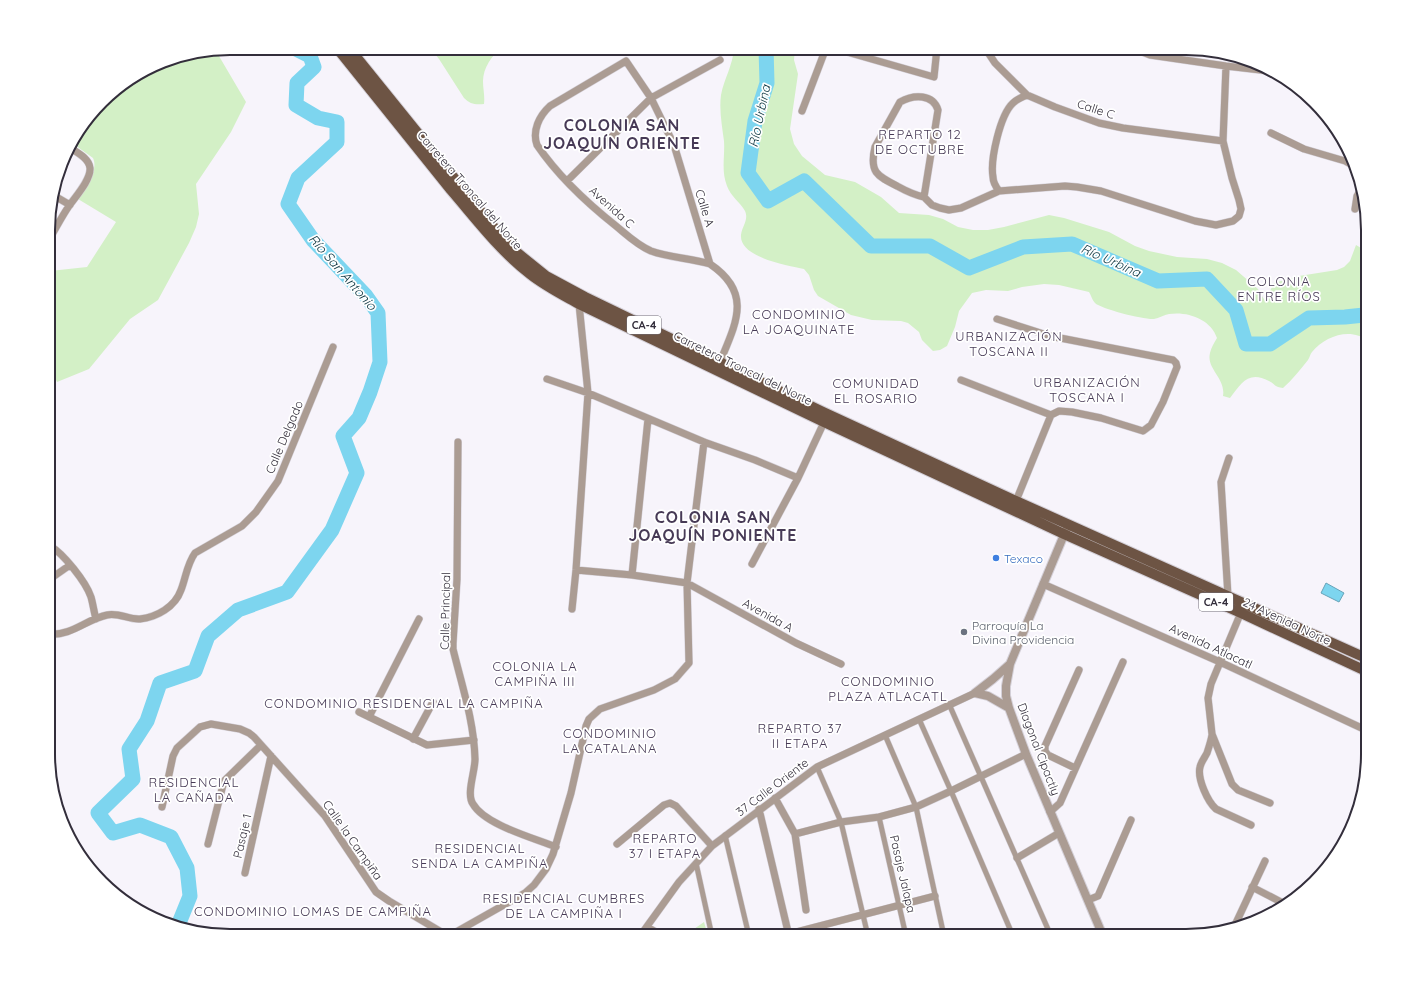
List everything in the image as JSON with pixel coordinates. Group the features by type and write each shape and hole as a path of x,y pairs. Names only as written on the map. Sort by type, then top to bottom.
{"main road":[{"name":"Carretera Troncal del Norte","path":"343,55 482,227 531,275 580,304 1066,529"},
{"name":"Carretera Troncal del Norte","path":"355,55 509,246 546,276 585,297 720,362 826,418 1016,501 1066,529"},
{"name":"24 Avenida Norte","path":"1066,529 1228,596 1361,656"},
{"name":"24 Avenida Norte","path":"1066,529 1361,669"}],"street":[{"path":"802,111 823,55"},
{"path":"857,55 934,77 936,55"},
{"name":"Calle C","path":"990,55 995,63 1027,95 1099,123 1123,128 1223,141"},
{"path":"1150,55 1254,69"},
{"path":"567,181 651,98 720,60"},
{"name":"Calle A","path":"537,123 550,106 626,61 651,98 674,145 710,264"},
{"path":"924,197 938,110 936,104 930,99 915,97 906,98 900,102 875,147 873,164 879,177 915,195 924,197 932,204 940,208 949,210 961,208 999,192 1065,186 1090,188 1195,221 1216,225 1233,221 1239,216 1241,209 1223,141 1226,66"},
{"path":"999,192 994,184 992,176 997,138 1005,114 1013,102 1027,95"},
{"name":"Avenida C","path":"537,123 535,139 537,145 567,181 602,215 639,245 657,253 710,264"},
{"path":"1271,133 1304,149 1348,162"},
{"path":"55,230 88,177 90,168 86,160 74,151"},
{"path":"1355,209 1358,195"},
{"path":"58,198 70,205"},
{"path":"710,264 729,280 737,300 737,312 734,326 720,362"},
{"path":"572,609 588,393 580,304"},
{"path":"998,319 1050,336 1172,360 1176,363 1177,367 1163,402 1151,425 1143,431 1101,418 1072,412 1059,411 1051,415 1016,501"},
{"name":"Calle Delgado","path":"55,634 65,634 107,614 139,619 154,616 164,611 178,597 190,560 195,553 242,526 256,512 278,482 333,347"},
{"path":"547,379 588,393 704,442 755,460 798,478"},
{"path":"961,380 1051,415"},
{"path":"752,564 798,478 826,418"},
{"path":"632,575 648,419"},
{"name":"Calle Principal","path":"458,442 457,579 453,649 469,709 474,740 475,769 470,795 473,804 479,811 495,822 556,847"},
{"path":"461,929 524,894 534,885 546,869 556,847 589,719 600,709 654,690 675,679 689,663 687,582 704,442"},
{"path":"1228,596 1221,482 1229,458"},
{"name":"Diagonal Cipactly","path":"1066,529 1010,664 1006,686 1006,696 1026,754 1100,929"},
{"path":"55,550 66,559 82,581 90,596 96,619"},
{"path":"55,576 70,565"},
{"path":"576,570 687,582"},
{"name":"Avenida A","path":"687,582 796,643 840,664"},
{"name":"Avenida Atlacatl","path":"1043,584 1220,662 1361,728"},
{"path":"1246,604 1211,684 1208,698 1212,734 1233,786 1238,790 1270,803"},
{"path":"370,717 419,619"},
{"path":"1050,812 1060,803 1123,662"},
{"path":"975,693 1010,664"},
{"path":"1075,768 1048,754 1045,751 1045,746 1079,670"},
{"path":"975,693 988,696 1009,708"},
{"name":"37 Calle Oriente","path":"645,929 679,882 712,846 817,767 918,718 975,693"},
{"path":"413,739 433,702"},
{"path":"949,704 1048,929"},
{"path":"359,712 427,745 474,740"},
{"path":"918,718 1010,929"},
{"name":"Calle la Campiña","path":"162,807 174,752 177,748 200,727 211,724 245,730 261,745 325,816 376,892 436,929"},
{"path":"1212,734 1207,752 1200,766 1200,772 1206,795 1212,806 1216,809 1251,825"},
{"path":"885,735 916,807 942,929"},
{"path":"208,844 224,781 261,745"},
{"path":"795,834 842,822 879,817 916,807 1026,754"},
{"name":"Pasaje 1","path":"245,873 271,756"},
{"path":"817,767 842,822 867,929"},
{"path":"775,798 795,834 806,910"},
{"path":"617,844 664,805 670,803 676,806 712,846"},
{"path":"760,809 788,929"},
{"name":"Pasaje Jalapa","path":"879,817 905,929"},
{"path":"1088,900 1098,896 1131,820"},
{"path":"1017,858 1059,833"},
{"path":"725,835 747,929"},
{"path":"1237,921 1265,861"},
{"path":"696,863 710,929"},
{"path":"1252,887 1279,902"},
{"path":"810,929 935,896"},
{"path":"824,925 825,929"},
{"path":"647,926 652,929"}],"green space":[{"path":"218,55 246,102 231,132 196,184 199,214 196,227 158,300 130,319 89,369 57,382 55,378 55,270 87,267 116,222 78,199 93,174 93,158 76,146 91,123 106,106 123,91 142,78 163,68 196,58"},
{"path":"436,55 494,55 486,67 483,76 484,104 473,104 464,98"},
{"path":"733,55 794,55 794,60 798,74 790,129 794,144 802,156 825,175 855,182 881,197 899,213 929,215 943,219 958,227 973,230 988,230 1004,227 1049,215 1064,218 1109,232 1135,246 1149,251 1177,257 1207,259 1222,263 1236,270 1258,289 1265,301 1274,283 1299,276 1337,270 1344,267 1350,261 1356,245 1361,248 1361,337 1346,334 1338,335 1317,346 1305,364 1283,388 1280,388 1262,378 1250,378 1242,384 1230,398 1223,396 1222,384 1211,364 1210,353 1217,338 1214,331 1204,321 1191,315 1176,313 1154,319 1123,314 1095,303 1089,292 1059,285 1044,284 1022,287 1008,291 986,290 972,293 959,311 955,327 947,346 940,350 933,351 922,340 919,332 908,323 901,321 872,320 851,315 818,296 814,290 809,275 804,269 777,263 756,255 742,243 741,235 746,220 746,214 731,193 725,180 724,141 720,101 724,83"},
{"path":"704,922 706,929 694,929"}],"water":[{"path":"1326,583 1344,593 1339,602 1321,593"}],"waterway":[{"name":"Río Urbina","path":"766,55 767,83 755,121 748,173 768,201 804,181 871,246 930,246 969,268 1023,247 1072,244 1158,281 1207,279 1236,310 1246,344 1270,344 1309,318 1361,315"},
{"name":"Río San Antonio","path":"180,922 190,896 187,868 171,837 140,825 113,833 98,813 133,779 129,749 147,721 160,683 195,671 208,636 238,610 287,592 332,530 357,473 343,436 359,418 380,362 378,313 366,296 313,240 288,204 298,178 337,142 337,122 318,118 296,105 297,83 314,67 310,56"}],"place":[{"name":"Texaco","path":"996,558"},
{"name":"Parroquía La Divina Providencia","path":"964,632"}],"district":[{"name":"COLONIA SAN JOAQUÍN ORIENTE","path":"622,134"},
{"name":"REPARTO 12 DE OCTUBRE","path":"920,142"},
{"name":"COLONIA ENTRE RÍOS","path":"1279,288"},
{"name":"CONDOMINIO LA JOAQUINATE","path":"799,322"},
{"name":"URBANIZACIÓN TOSCANA II","path":"1009,344"},
{"name":"COMUNIDAD EL ROSARIO","path":"876,390"},
{"name":"URBANIZACIÓN TOSCANA I","path":"1087,390"},
{"name":"COLONIA SAN JOAQUÍN PONIENTE","path":"713,526"},
{"name":"COLONIA LA CAMPIÑA III","path":"535,674"},
{"name":"CONDOMINIO PLAZA ATLACATL","path":"888,688"},
{"name":"CONDOMINIO RESIDENCIAL LA CAMPIÑA","path":"404,703"},
{"name":"REPARTO 37 II ETAPA","path":"800,736"},
{"name":"CONDOMINIO LA CATALANA","path":"610,740"},
{"name":"RESIDENCIAL LA CAÑADA","path":"194,790"},
{"name":"REPARTO 37 I ETAPA","path":"665,846"},
{"name":"RESIDENCIAL SENDA LA CAMPIÑA","path":"480,856"},
{"name":"RESIDENCIAL CUMBRES DE LA CAMPIÑA I","path":"564,906"},
{"name":"CONDOMINIO LOMAS DE CAMPIÑA","path":"313,911"}]}
